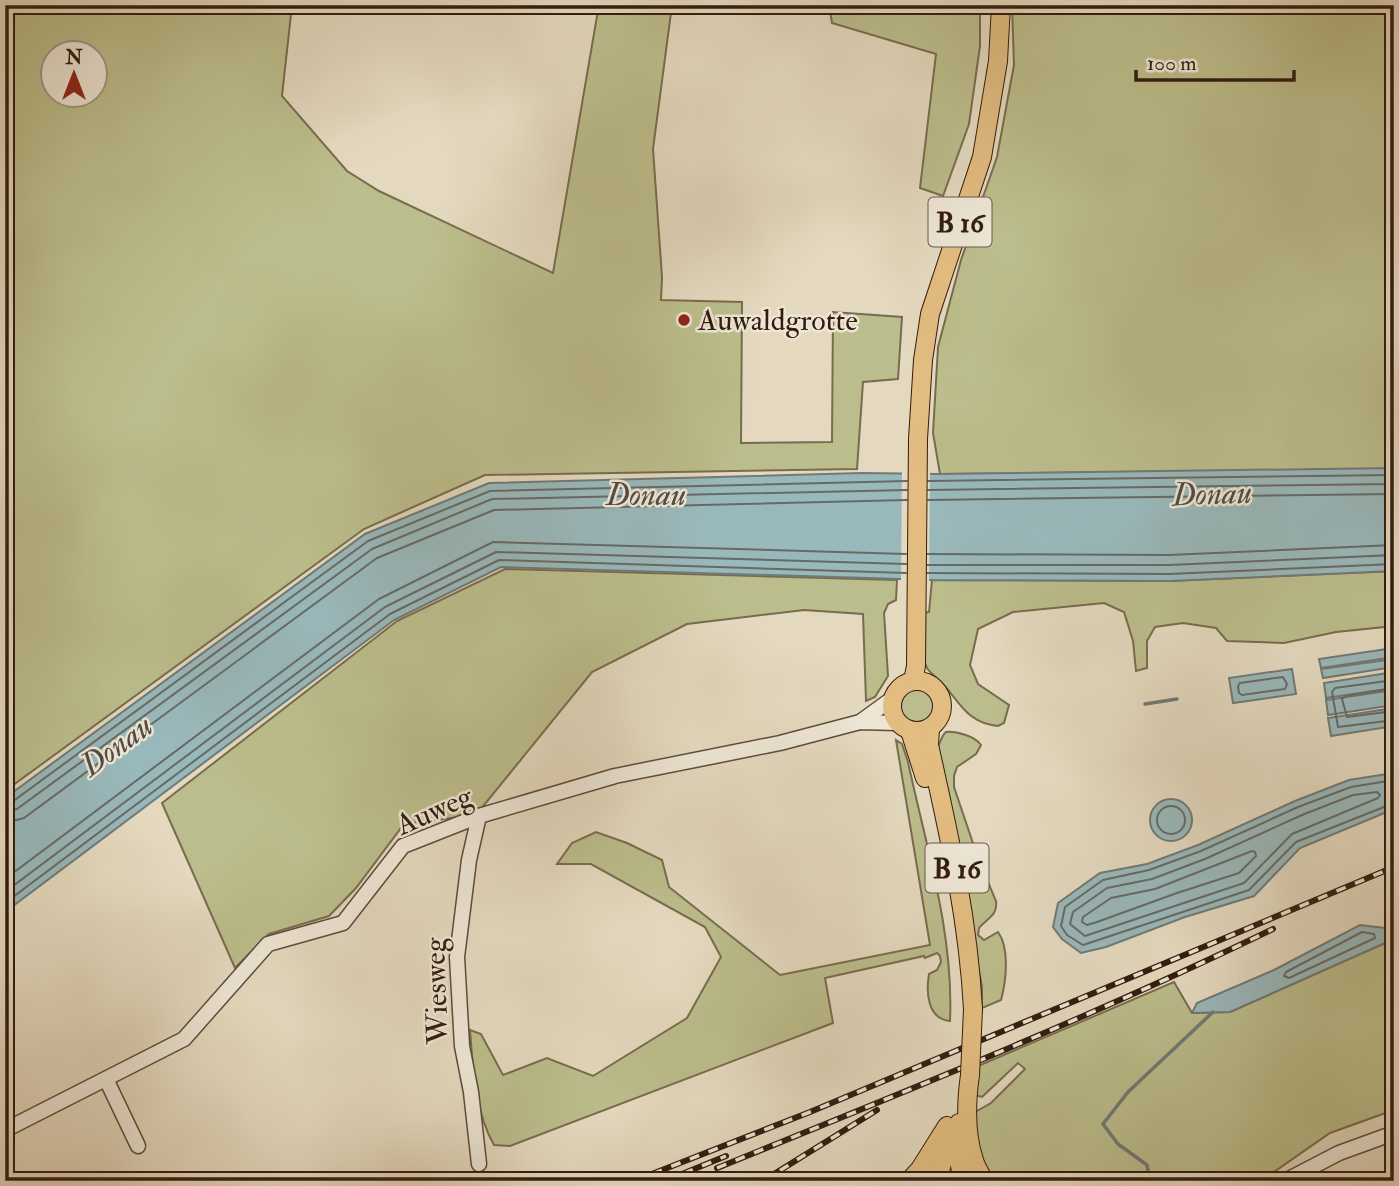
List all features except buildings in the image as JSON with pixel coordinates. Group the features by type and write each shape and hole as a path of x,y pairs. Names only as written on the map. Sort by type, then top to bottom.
{"main road":[{"name":"B 16","path":"913,681 916,666 918,439 923,360 930,314 982,157 998,61 1001,5"},
{"path":"913,681 926,682 941,696 940,717 930,729 904,727 893,715 893,698 900,687 913,681"},
{"name":"B 16","path":"904,727 934,808 959,933 969,1011"},
{"name":"B 16","path":"930,729 929,745 961,893 970,949 966,1077 959,1113 958,1153 966,1177 935,1176 959,1113"},
{"name":"B 16","path":"934,765 934,808"},
{"name":"B 16","path":"959,1113 984,1181"},
{"path":"909,1181 959,1113"}],"street":[{"name":"Auweg","path":"860,722 893,698"},
{"name":"Auweg","path":"5,1130 184,1039 268,944 343,923 403,846 479,817 615,776 780,743 860,722 904,727"},
{"name":"Wiesweg","path":"479,817 469,860 457,957 462,1045 471,1092 479,1164"},
{"path":"106,1079 138,1146"},
{"path":"1285,1181 1339,1153 1394,1133"}],"green space":[{"path":"5,5 292,5 282,96 347,171 379,191 553,273 597,16 604,5 672,5 653,149 662,277 661,300 742,302 741,443 832,442 833,312 902,317 898,379 863,382 857,469 485,475 364,529 5,791"},
{"path":"829,5 980,5 980,46 969,124 943,196 920,188 936,54 832,23"},
{"path":"1012,5 1394,5 1394,469 940,474 933,433 938,347 961,260 997,157 1014,65"},
{"path":"505,569 897,580 896,600 888,604 884,613 888,676 875,697 866,701 863,614 804,610 687,624 592,672 476,815 404,824 356,888 329,916 269,934 235,968 162,803 397,621"},
{"path":"1394,571 1394,626 1336,632 1284,643 1227,641 1216,628 1183,623 1155,627 1147,641 1147,668 1136,671 1133,641 1124,612 1104,603 1013,612 978,629 970,665 978,684 1009,705 1004,723 998,726 987,724 970,715 928,670 925,662 924,613 929,612 932,580 1169,581"},
{"path":"917,689 929,694 934,706 929,718 917,723 905,718 900,706 905,694"},
{"path":"946,732 965,735 981,745 976,754 957,767 954,787 979,861 996,901 994,913 979,928 978,935 984,940 998,932 1006,956 1001,1000 982,1008 982,986 935,750"},
{"path":"896,740 902,744 908,762 937,890 948,956 950,1021 942,1019 932,1010 928,996 929,974 937,970 941,962 937,953 925,958 924,956 825,978 833,1023 510,1146 494,1145 479,1104 470,1030 481,1034 503,1075 547,1058 593,1076 687,1018 721,957 705,927 591,864 557,864 572,843 596,832 662,860 669,887 780,975 930,945"},
{"path":"1394,939 1394,1110 1330,1133 1261,1181 991,1181 978,1147 973,1118 977,1111 991,1103 1025,1069 1018,1063 982,1097 975,1095 978,1066 1174,982 1192,1013 1230,1012"}],"water":[{"name":"Donau","path":"1394,468 1394,571 1169,581 932,580 501,567 394,620 5,912 5,798 365,534 489,483 862,473"},
{"path":"1394,648 1394,657 1321,668 1319,659"},
{"path":"1394,659 1394,667 1323,678 1321,669"},
{"path":"1292,669 1296,694 1233,703 1229,678"},
{"path":"1394,672 1394,688 1326,698 1324,683"},
{"path":"1394,690 1394,705 1328,715 1326,700"},
{"path":"1394,708 1394,726 1331,736 1328,718"},
{"path":"1394,773 1394,809 1300,848 1254,896 1185,917 1106,947 1081,953 1062,939 1053,927 1058,903 1100,873 1147,864 1198,845 1349,780"},
{"path":"1171,799 1186,805 1192,820 1186,835 1171,841 1156,835 1150,820 1156,805"},
{"path":"1394,908 1394,939 1230,1012 1192,1013 1197,1003 1274,970 1360,925 1385,928 1389,922 1390,910"}],"pier":[{"path":"902,470 930,471 929,584 901,584"}],"waterway":[{"path":"1145,704 1177,699"},
{"path":"1150,1181 1147,1165 1118,1144 1103,1124 1128,1092 1213,1012"}],"railway":[{"path":"634,1181 810,1112 1394,867"},
{"path":"717,1168 1067,1023 1273,929"},
{"path":"763,1181 877,1110"},
{"path":"665,1181 726,1156"}],"place":[{"name":"Auwaldgrotte","path":"684,320"}]}
